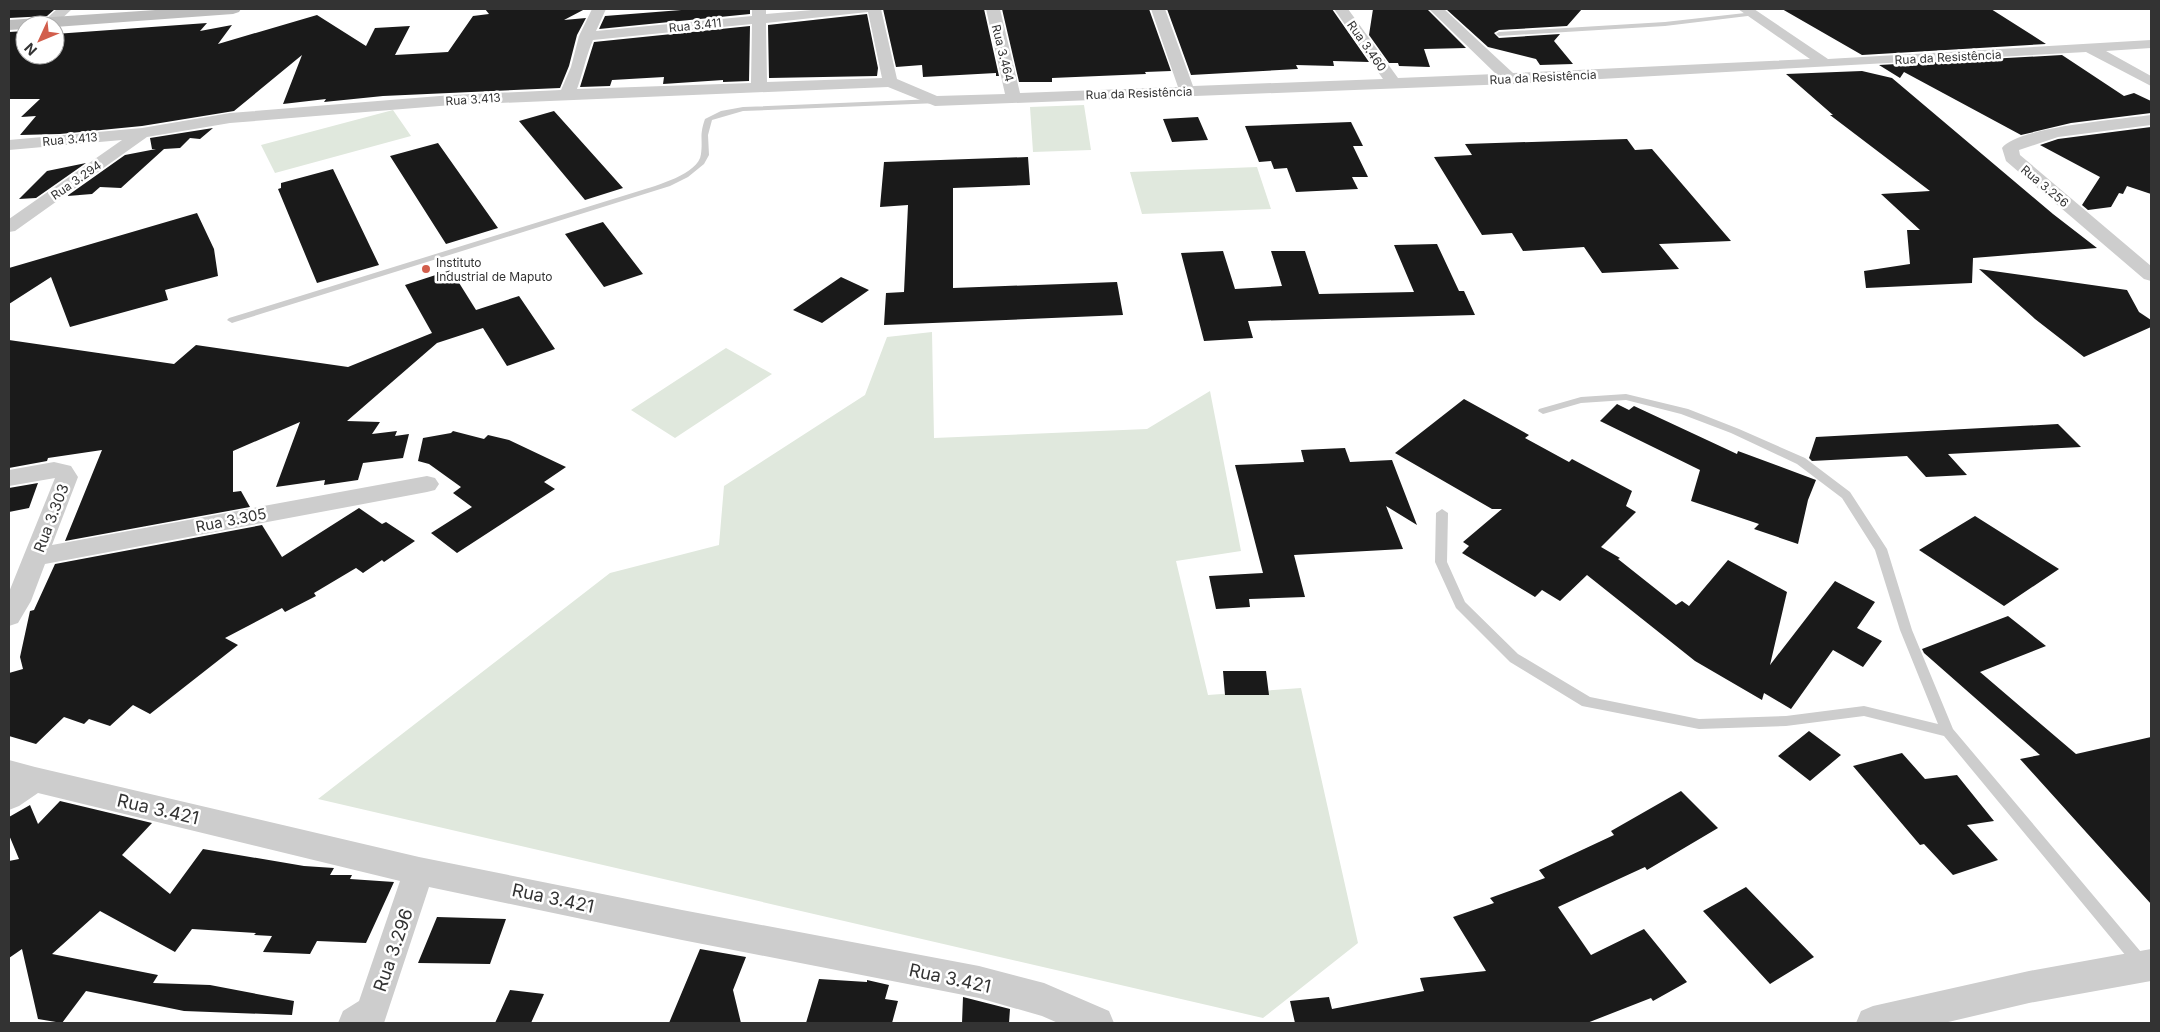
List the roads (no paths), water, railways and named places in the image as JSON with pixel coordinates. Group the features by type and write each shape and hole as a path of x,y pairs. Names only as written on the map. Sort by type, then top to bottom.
{"main road":[{"path":"65,21 161,11 233,9"}],"street":[{"path":"567,94 578,67 580,50 599,9"},
{"name":"Rua 3.411","path":"586,36 760,13 864,9"},
{"path":"874,9 890,82"},
{"name":"Rua 3.464","path":"993,9 1014,98"},
{"path":"1158,9 1188,91"},
{"name":"Rua 3.460","path":"1341,9 1394,84"},
{"path":"1436,9 1510,79"},
{"path":"1749,12 1825,63"},
{"path":"759,86 760,13"},
{"name":"Rua da Resistência","path":"935,101 1510,79 1957,57 2151,44"},
{"path":"2088,48 2151,82"},
{"name":"Rua 3.413","path":"9,145 142,133 230,118 452,100 567,94 890,82 935,101"},
{"name":"Rua 3.256","path":"2151,120 2047,135 2021,142 2010,148 2012,157 2151,275"},
{"name":"Rua 3.294","path":"9,227 17,215 62,192 142,133"},
{"name":"Rua 3.303","path":"9,478 54,470 63,471 67,477 18,601 9,616"},
{"name":"Rua 3.305","path":"35,557 427,484"},
{"path":"9,797 22,776"},
{"name":"Rua 3.421","path":"22,776 419,871 978,982 1044,1000 1097,1023"},
{"name":"Rua 3.296","path":"356,1023 372,1012 419,871"},
{"path":"1873,1023 2029,987 2148,966"}],"lane":[{"path":"1499,34 1665,24 1749,12"},
{"path":"232,320 642,193 675,180 694,170 704,159 704,136 709,119 724,113 743,109 935,101"},
{"path":"1543,411 1581,400 1626,397 1684,411 1735,431 1802,462 1846,496 1881,549 1906,630 1948,732 2148,966"},
{"path":"1442,513 1441,562 1460,605 1514,658 1587,702 1699,724 1786,721 1864,711 1948,732"}],"place":[{"name":"Instituto Industrial de Maputo","path":"426,269"}]}
